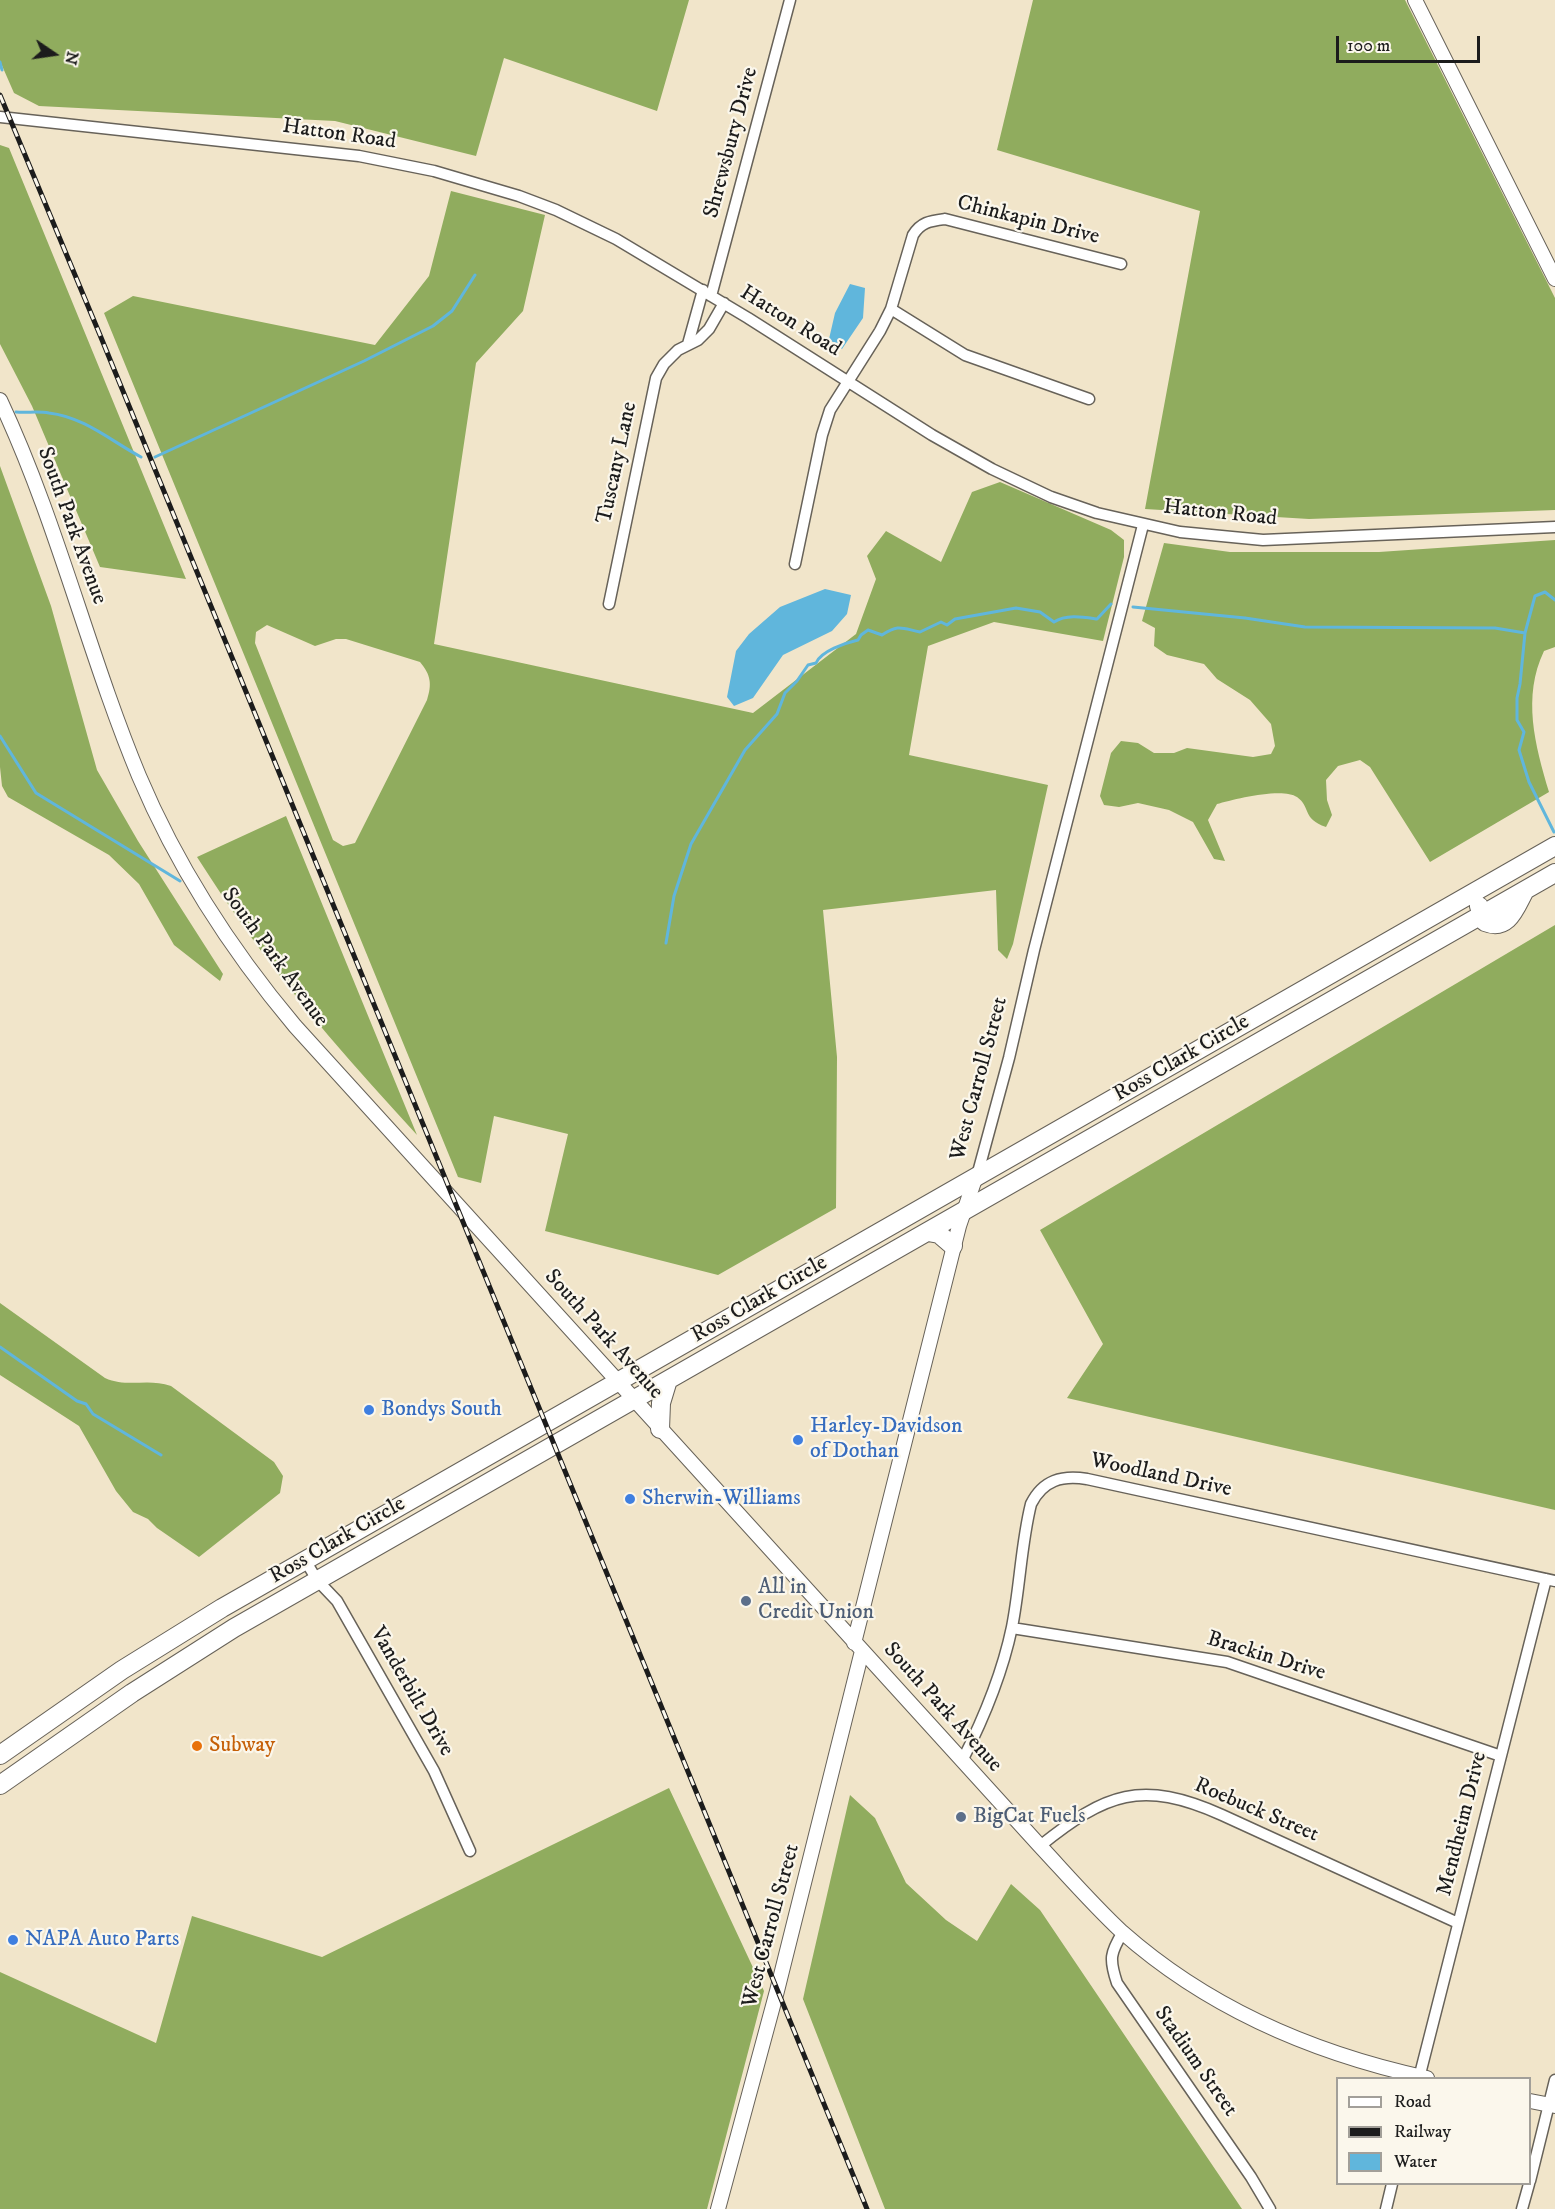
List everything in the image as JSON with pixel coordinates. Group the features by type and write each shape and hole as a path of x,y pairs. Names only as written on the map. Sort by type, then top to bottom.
{"highway":[{"name":"Ross Clark Circle","path":"0,1755 60,1711 161,1645 305,1560 1555,846"},
{"name":"Ross Clark Circle","path":"0,1785 74,1731 174,1665 317,1580 1555,873"},
{"path":"1481,916 1479,906 1487,885"},
{"path":"1322,979 1335,999"},
{"path":"928,1232 939,1234 953,1246"},
{"path":"849,1249 861,1270"},
{"path":"720,1323 732,1343"},
{"path":"660,1429 661,1403 668,1380"},
{"path":"161,1645 174,1665"},
{"path":"60,1711 74,1731"}],"street":[{"name":"Shrewsbury Drive","path":"707,293 790,0"},
{"path":"1415,0 1555,279"},
{"name":"Hatton Road","path":"0,117 321,151 434,171 519,196 565,214 616,239 724,303 960,451 1027,487 1074,506 1143,525 1200,535 1273,540 1555,527"},
{"name":"Chinkapin Drive","path":"795,564 822,435 830,410 880,331 891,309 913,235 918,226 930,221 945,219 1120,264"},
{"path":"688,344 707,293"},
{"name":"Tuscany Lane","path":"609,604 656,378 664,364 678,350 698,340 709,329 724,303"},
{"path":"891,309 965,355 1089,399"},
{"name":"South Park Avenue","path":"0,400 34,483 140,778 177,853 208,906 250,969 295,1026 962,1761 1123,1932 1205,1993 1262,2024 1341,2056 1418,2077"},
{"name":"West Carroll Street","path":"718,2209 777,1991 953,1246 976,1176 1009,1058 1034,950 1143,525"},
{"name":"Woodland Drive","path":"962,1761 989,1707 1012,1628 1031,1504 1041,1489 1050,1482 1068,1477 1087,1479 1550,1580"},
{"name":"Vanderbilt Drive","path":"305,1560 317,1580 337,1601 434,1771 470,1851"},
{"name":"Mendheim Drive","path":"1422,2077 1458,1923 1550,1580"},
{"name":"Brackin Drive","path":"1012,1628 1227,1662 1501,1756"},
{"name":"Roebuck Street","path":"1040,1846 1070,1822 1105,1803 1147,1795 1173,1797 1188,1800 1222,1815 1458,1923"},
{"name":"Stadium Street","path":"1123,1932 1111,1957 1117,1983 1245,2168 1270,2209"},
{"path":"1531,2175 1552,2106 1555,2080"},
{"path":"1531,2101 1552,2106"},
{"path":"1386,2209 1392,2185"},
{"path":"1522,2209 1528,2185"}],"green space":[{"path":"0,0 689,0 657,111 504,58 476,156 335,121 39,106 14,93 0,61"},
{"path":"1033,0 1405,0 1555,298 1555,510 1309,519 1145,509 1200,211 997,150"},
{"path":"0,145 9,148 186,579 100,567 32,406 0,344"},
{"path":"451,191 545,215 523,311 476,363 434,644 753,713 856,634 876,579 867,556 886,531 941,562 972,492 1000,482 1111,530 1124,540 1124,557 1103,641 994,622 928,646 909,755 1048,785 1013,944 1007,959 998,950 996,890 823,910 837,1057 836,1208 718,1275 545,1231 568,1134 494,1116 481,1183 458,1177 104,313 133,296 375,345 429,276","holes":["267,625 315,646 336,639 346,639 420,662 430,680 427,700 355,843 343,846 333,840 255,643 256,632"]},
{"path":"0,466 51,606 97,770 138,841 223,974 220,981 174,945 139,884 109,855 8,797 2,786 0,767"},
{"path":"1555,540 1555,647 1544,651 1537,668 1532,703 1535,739 1549,792 1430,862 1370,767 1360,760 1338,766 1326,780 1327,800 1332,815 1326,827 1313,820 1301,801 1290,794 1258,795 1217,804 1208,820 1225,861 1214,859 1193,822 1169,810 1138,803 1119,807 1104,805 1100,796 1111,753 1121,741 1138,743 1154,753 1174,753 1187,748 1253,757 1271,754 1275,746 1271,724 1250,700 1217,679 1204,664 1167,655 1154,646 1155,628 1142,621 1164,543 1230,552 1379,552"},
{"path":"286,816 417,1135 286,984 197,857"},
{"path":"1555,925 1555,1510 1067,1398 1103,1344 1040,1230"},
{"path":"0,1303 105,1378 121,1382 171,1386 274,1462 283,1476 280,1493 199,1557 157,1528 148,1519 133,1512 116,1491 79,1426 0,1375"},
{"path":"669,1788 764,1991 707,2209 0,2209 0,1972 156,2043 192,1916 322,1957"},
{"path":"850,1795 875,1818 906,1883 946,1920 977,1941 1011,1884 1040,1910 1242,2209 885,2209 803,1999"}],"water":[{"path":"850,284 865,288 863,318 842,349 829,339 835,313"},
{"path":"825,589 851,595 847,614 832,631 783,655 753,698 734,706 727,697 736,651 749,634 780,607"}],"waterway":[{"path":"0,62 2,70"},
{"path":"155,457 364,361 433,326 452,311 475,275"},
{"path":"16,412 45,412 74,419 141,457"},
{"path":"1554,832 1529,782 1519,750 1524,732 1517,720 1517,698 1525,633 1535,596 1545,592 1555,600"},
{"path":"666,943 674,896 691,844 745,750 777,714 785,693 808,665 816,663 834,648 858,640 868,630 882,635 896,628 920,632 941,622 947,625 955,619 1016,608 1040,612 1054,622 1069,617 1097,619 1111,604"},
{"path":"1133,607 1245,618 1305,627 1495,628 1525,633"},
{"path":"0,736 36,793 180,881"},
{"path":"0,1347 77,1401 86,1404 93,1414 161,1455"}],"railway":[{"path":"0,95 867,2209"}],"place":[{"name":"Bondys South","path":"369,1410"},
{"name":"Harley-Davidson of Dothan","path":"798,1440"},
{"name":"Sherwin-Williams","path":"630,1499"},
{"name":"All in Credit Union","path":"746,1601"},
{"name":"Subway","path":"197,1746"},
{"name":"BigCat Fuels","path":"961,1817"},
{"name":"NAPA Auto Parts","path":"13,1940"}]}
